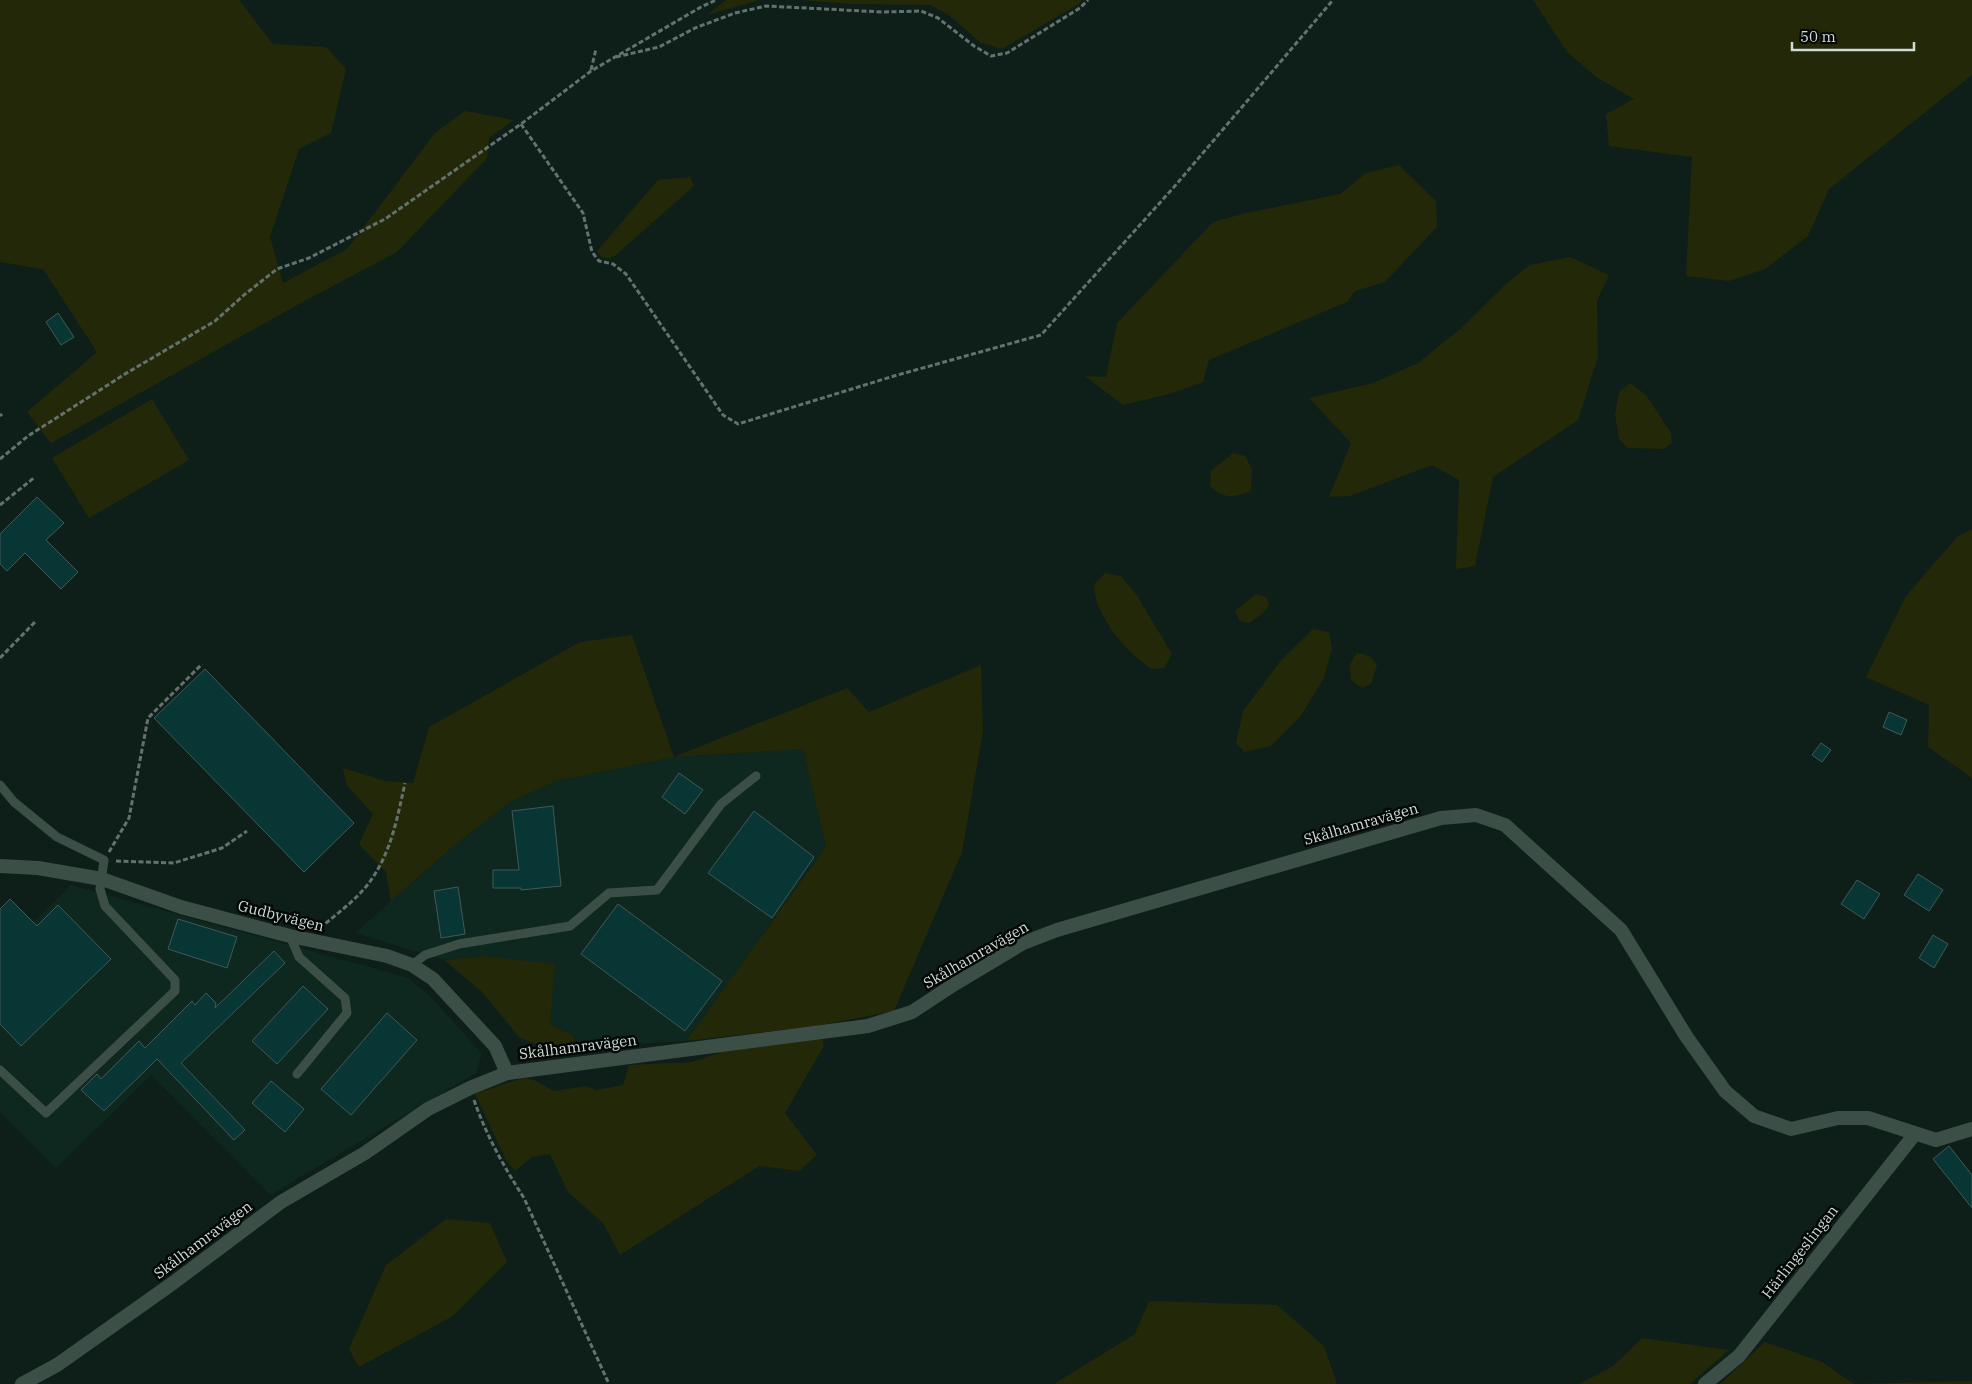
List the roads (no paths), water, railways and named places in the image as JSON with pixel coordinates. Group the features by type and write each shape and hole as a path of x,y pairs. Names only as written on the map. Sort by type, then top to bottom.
{"street":[{"name":"Skålhamravägen","path":"22,1384 57,1366 173,1283 281,1202 365,1153 428,1109 470,1088 507,1073 868,1026 912,1012 952,985 1023,943 1056,930 1441,818 1476,815 1504,825 1620,930 1686,1036 1725,1091 1754,1116 1791,1129 1838,1118 1868,1118 1936,1140 1972,1128"},
{"name":"Gudbyvägen","path":"0,866 38,868 102,879 181,907 306,940 387,956 412,965 433,979 495,1046 507,1073"},
{"name":"Härlingeslingan","path":"1705,1384 1739,1356 1915,1134"}],"lane":[{"path":"412,965 425,954 459,944 570,926 609,893 657,890 721,804 756,776"},
{"path":"0,785 14,802 58,837 104,860 100,889 105,906 175,980 175,991 46,1113 0,1070"},
{"path":"290,936 299,957 345,998 347,1013 297,1074"}]}
